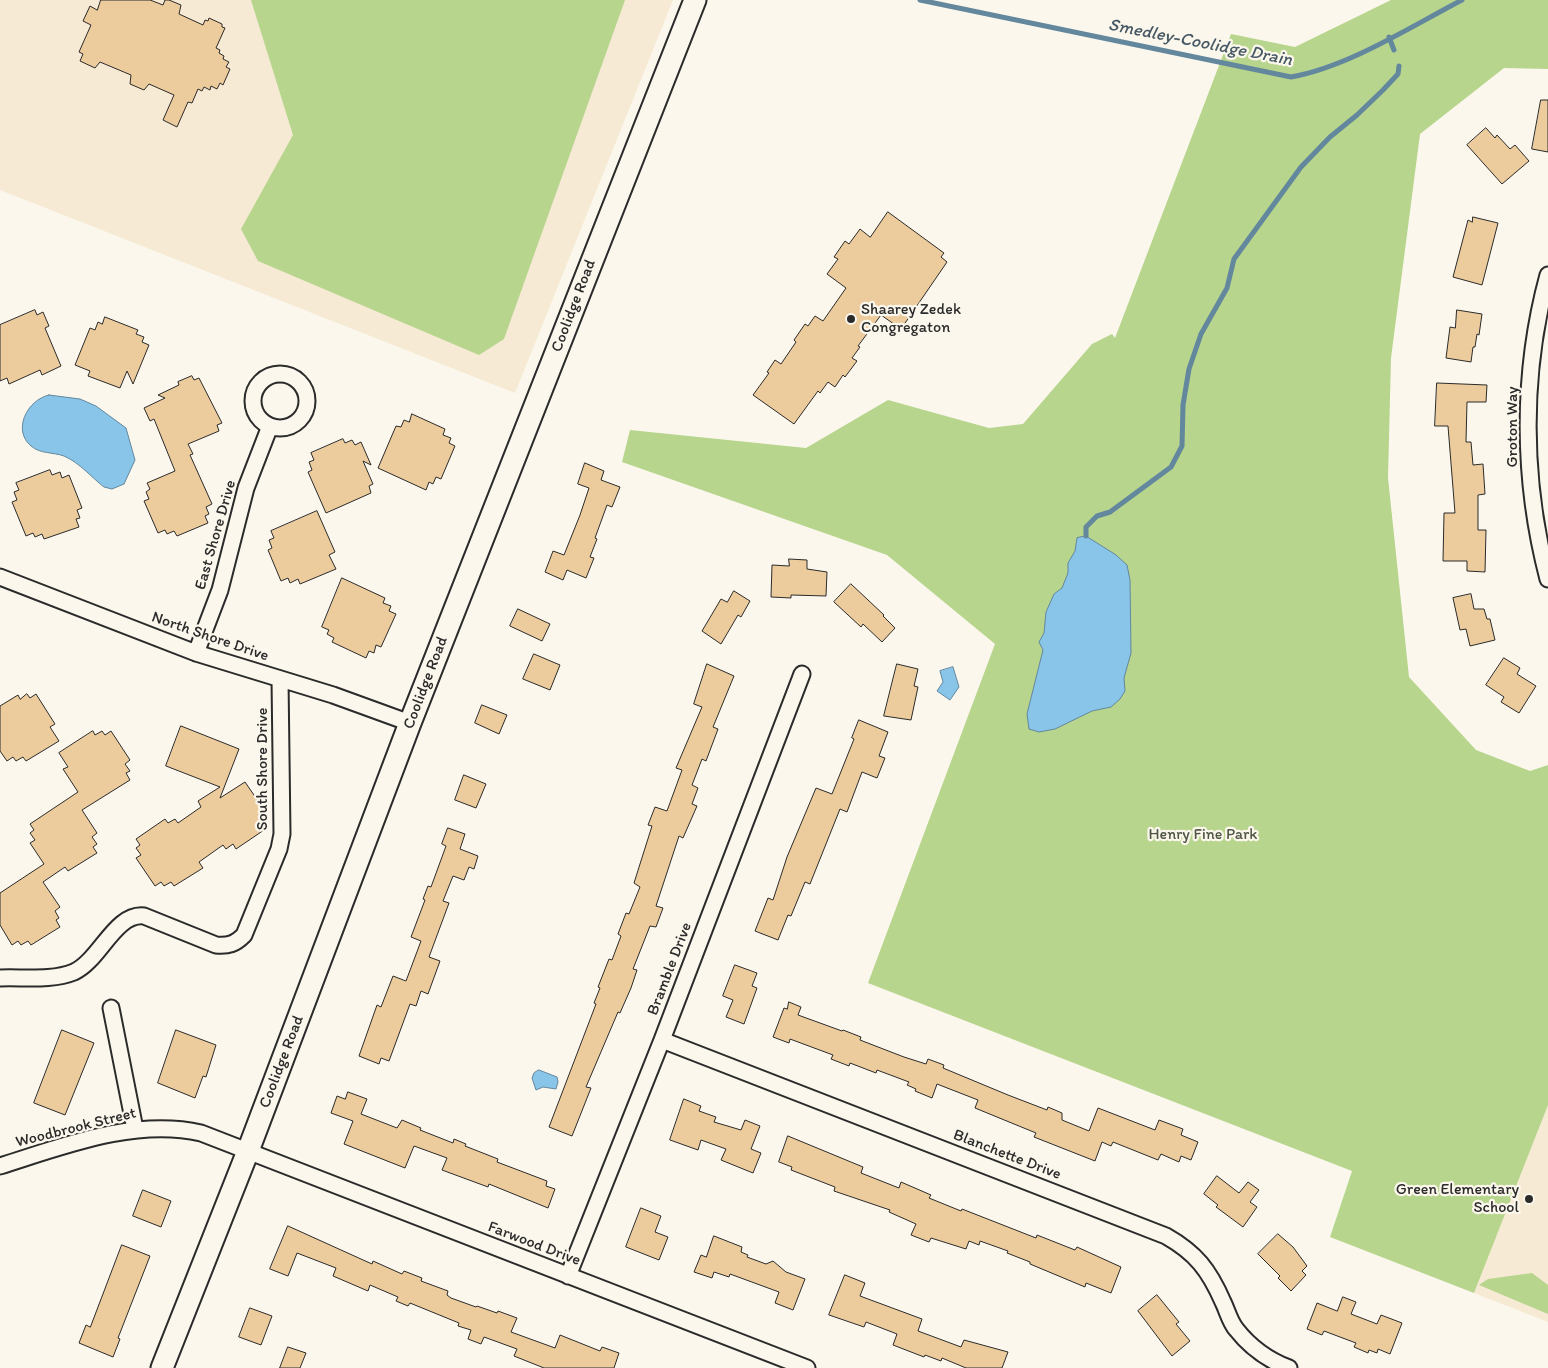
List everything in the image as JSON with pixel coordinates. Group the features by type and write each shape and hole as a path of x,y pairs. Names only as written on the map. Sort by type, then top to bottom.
{"street":[{"name":"Coolidge Road","path":"162,1368 248,1152 410,723 695,0"},
{"name":"Groton Way","path":"1548,275 1534,339 1527,425 1530,482 1540,550 1548,579"},
{"name":"East Shore Drive","path":"196,653 220,590 246,488 270,426"},
{"name":"North Shore Drive","path":"0,577 196,653 333,695 410,723"},
{"name":"Bramble Drive","path":"568,1276 662,1040 802,674"},
{"name":"South Shore Drive","path":"0,978 39,977 75,971 94,955 127,918 135,915 144,916 216,945 227,946 236,943 244,935 279,849 282,834 280,679"},
{"path":"111,1008 135,1129"},
{"name":"Blanchette Drive","path":"662,1040 1166,1236 1188,1248 1206,1269 1235,1328 1252,1346 1270,1359 1289,1368"},
{"name":"Woodbrook Street","path":"0,1166 135,1129 184,1129 201,1133 248,1152"},
{"name":"Farwood Drive","path":"248,1152 807,1368"}],"shaded area":[{"path":"0,0 673,0 515,393 0,190"},
{"name":"Green Elementary School","path":"1548,1105 1548,1322 1474,1293"}],"green space":[{"path":"251,0 625,0 504,339 479,355 258,261 241,229 293,135"},
{"name":"Henry Fine Park","path":"1391,0 1548,0 1548,69 1504,68 1420,134 1391,358 1388,478 1409,677 1476,750 1530,771 1548,765 1548,1105 1474,1293 1330,1237 1352,1171 868,983 995,644 887,555 622,462 630,430 806,448 888,400 989,428 1023,424 1092,344 1112,334 1115,338 1231,34 1295,47"},
{"path":"1532,1273 1548,1285 1548,1314 1479,1285 1488,1279"}],"water":[{"path":"49,395 80,399 96,406 126,428 135,460 124,484 112,489 104,487 70,459 35,449 25,439 23,424 25,416 34,403"},
{"path":"1086,536 1116,555 1127,565 1130,580 1131,653 1124,678 1125,691 1120,699 1111,707 1092,711 1055,729 1039,732 1029,729 1027,714 1043,650 1039,642 1044,633 1046,612 1054,594 1062,588 1068,573 1068,563 1075,551 1077,538"},
{"path":"953,667 959,687 950,700 937,691 943,682 940,671"},
{"path":"539,1070 557,1077 556,1089 543,1087 536,1090 532,1078 534,1073"}],"building":[{"path":"101,0 150,0 163,5 165,0 169,0 181,5 179,14 203,25 205,20 208,21 209,18 222,24 222,27 225,28 216,48 224,56 223,59 229,62 226,67 230,69 223,85 220,83 217,89 211,86 210,90 204,87 202,91 198,89 192,103 188,102 177,127 163,120 174,95 149,84 144,90 130,84 131,75 100,62 95,68 80,61 83,54 79,52 91,25 83,21 90,6 97,10"},
{"path":"1541,100 1548,100 1548,152 1532,149"},
{"path":"1486,128 1495,138 1497,135 1510,149 1515,145 1529,161 1502,184 1467,145"},
{"name":"Shaarey Zedek Congregaton","path":"888,212 944,253 941,257 947,262 901,329 881,315 858,346 860,347 852,358 857,361 845,377 843,375 835,387 828,382 820,393 818,391 794,424 753,395 769,373 767,372 775,360 781,364 796,342 794,340 805,324 808,326 815,316 823,321 846,288 827,274 838,259 834,257 845,241 849,244 860,229 870,237"},
{"path":"1473,217 1498,223 1482,285 1453,277 1468,220 1472,222"},
{"path":"35,310 37,315 43,312 49,326 45,328 61,366 42,375 40,370 9,384 7,378 0,381 0,325"},
{"path":"1457,310 1482,314 1479,335 1477,334 1475,347 1473,347 1471,362 1446,358 1450,327 1455,328"},
{"path":"105,317 138,330 136,334 144,337 142,342 149,345 133,384 127,371 120,388 88,376 90,371 75,365 90,328 95,330 98,322 102,324"},
{"path":"192,376 194,380 199,378 222,423 217,425 219,431 188,444 193,454 190,455 212,504 206,507 209,514 205,516 208,523 177,536 174,531 167,534 165,530 158,533 144,501 149,499 146,492 150,489 147,483 175,471 154,419 150,421 144,408 165,398 158,395 179,385 178,382"},
{"path":"1437,383 1487,385 1486,402 1467,402 1466,442 1471,442 1473,465 1483,464 1485,494 1478,495 1478,530 1486,530 1485,572 1467,571 1467,561 1443,561 1444,513 1455,513 1448,426 1435,426"},
{"path":"412,414 445,429 443,435 451,438 449,443 455,446 441,479 436,477 433,484 429,482 426,490 378,468 396,426 401,427 404,420 409,422"},
{"path":"343,439 345,443 352,440 355,445 361,442 371,465 363,461 373,484 369,486 371,493 326,513 308,472 312,470 309,462 314,460 311,453"},
{"path":"585,463 604,471 601,480 620,487 612,507 607,505 595,538 597,539 590,557 594,558 586,578 567,570 563,580 545,572 553,551 564,555 580,515 589,488 578,484"},
{"path":"50,470 52,475 60,472 62,478 69,475 82,508 77,510 80,518 76,519 79,527 44,539 42,534 35,537 33,533 26,536 12,502 17,500 14,492 19,490 16,483"},
{"path":"317,511 335,552 329,555 336,569 300,584 298,579 290,583 288,578 281,581 268,550 272,548 269,540 274,538 271,531"},
{"path":"789,559 807,560 807,569 827,572 826,596 791,595 791,598 771,597 772,565 789,566"},
{"path":"342,578 385,598 383,603 391,606 389,611 396,614 381,647 376,645 374,653 369,651 366,658 332,642 334,638 327,634 329,630 322,627"},
{"path":"851,584 895,628 882,642 863,624 861,627 834,602"},
{"path":"734,591 750,601 741,617 738,615 721,644 702,631 721,599 727,602"},
{"path":"1471,594 1474,609 1484,609 1487,619 1490,619 1495,640 1470,646 1466,629 1460,630 1453,598"},
{"path":"518,609 550,624 542,641 510,626"},
{"path":"534,654 560,665 550,690 523,679"},
{"path":"1504,658 1520,668 1517,674 1536,686 1519,713 1501,702 1504,697 1486,685"},
{"path":"707,664 734,676 713,727 718,729 706,761 702,759 692,785 698,788 692,804 697,806 683,838 679,836 656,906 663,908 656,927 650,926 633,969 637,970 631,988 620,1013 618,1012 586,1087 591,1088 572,1136 549,1127 596,1004 594,1003 600,988 598,987 609,959 612,960 621,936 618,934 626,913 629,914 640,887 634,883 652,826 648,825 655,807 667,811 682,770 676,768 702,707 694,704"},
{"path":"897,664 918,669 914,686 918,687 911,720 884,716"},
{"path":"27,694 30,698 36,694 55,724 50,727 59,741 26,761 23,757 16,761 13,757 7,761 0,751 0,706 18,695 20,699"},
{"path":"482,705 507,715 499,734 475,723"},
{"path":"859,720 888,732 879,756 885,758 877,778 862,772 847,812 840,809 810,884 805,882 791,916 788,915 778,940 755,931 768,898 773,900 787,857 816,788 832,794 854,739 852,738"},
{"path":"181,726 239,749 220,798 245,782 265,811 259,815 264,822 260,824 264,830 236,849 233,844 226,849 223,845 199,862 203,868 174,886 171,882 164,886 161,882 155,886 136,858 141,855 136,848 140,845 136,839 165,819 168,823 175,819 178,823 201,807 198,801 220,787 166,766"},
{"path":"93,731 95,735 102,731 105,735 111,731 130,760 125,764 130,771 126,773 130,780 82,810 97,833 92,837 97,844 93,847 97,853 68,871 65,867 43,882 60,907 55,911 59,918 56,920 60,927 31,945 28,941 21,945 18,941 12,945 0,925 0,893 44,864 30,843 35,840 30,833 34,830 30,824 78,792 63,769 68,767 59,753"},
{"path":"464,775 486,784 476,808 455,800"},
{"path":"448,828 465,834 460,849 478,856 474,869 469,867 464,880 453,876 443,901 449,903 429,957 440,961 428,994 421,991 416,1006 410,1004 389,1061 381,1058 379,1064 359,1056 377,1005 381,1007 393,976 406,981 421,941 411,937 425,900 423,899 428,886 431,887 446,846 442,844"},
{"path":"735,965 757,973 752,986 757,988 744,1024 726,1017 733,1000 723,996"},
{"path":"789,1002 801,1007 798,1015 861,1037 860,1040 904,1057 926,1064 928,1059 944,1065 943,1068 1008,1095 1047,1110 1048,1107 1062,1113 1062,1120 1089,1131 1098,1108 1155,1130 1159,1120 1183,1129 1181,1135 1198,1142 1191,1160 1181,1156 1179,1162 1161,1154 1158,1160 1113,1142 1111,1146 1102,1142 1095,1161 1034,1137 1036,1133 975,1108 978,1100 937,1084 932,1098 915,1091 916,1089 907,1085 909,1082 877,1070 876,1073 850,1063 849,1066 831,1059 833,1055 790,1039 789,1043 773,1037 784,1008 787,1009"},
{"path":"62,1030 94,1043 65,1115 34,1103"},
{"path":"176,1030 216,1045 206,1077 203,1076 195,1098 158,1083"},
{"path":"348,1092 367,1099 361,1114 397,1128 402,1120 421,1128 420,1130 453,1143 454,1139 466,1144 465,1146 498,1159 497,1162 547,1181 546,1186 555,1189 548,1208 489,1184 488,1187 442,1170 447,1158 414,1146 405,1168 344,1144 353,1121 331,1113 337,1096 345,1099"},
{"path":"684,1099 701,1106 699,1111 716,1117 714,1122 741,1130 745,1120 760,1126 751,1149 761,1153 753,1173 721,1160 726,1149 701,1140 698,1150 670,1140"},
{"path":"788,1136 863,1167 861,1173 899,1188 901,1182 931,1195 929,1198 961,1211 962,1209 1036,1238 1037,1235 1075,1250 1077,1247 1121,1267 1111,1293 1086,1283 1085,1287 1030,1264 1030,1262 1007,1253 1008,1251 980,1241 979,1245 969,1241 966,1249 931,1238 929,1242 911,1235 916,1224 889,1212 890,1210 834,1191 835,1187 791,1170 792,1167 779,1162"},
{"path":"1217,1176 1239,1193 1248,1182 1259,1190 1250,1202 1257,1207 1243,1227 1216,1207 1218,1205 1204,1194"},
{"path":"143,1190 171,1201 161,1227 133,1216"},
{"path":"641,1208 661,1216 655,1232 668,1237 659,1260 626,1247"},
{"path":"288,1226 372,1264 373,1261 402,1274 404,1271 422,1278 421,1281 448,1291 447,1295 451,1298 517,1318 511,1332 555,1348 560,1335 600,1351 602,1347 619,1353 614,1368 544,1368 514,1356 517,1349 484,1337 481,1344 468,1339 471,1330 458,1326 459,1323 410,1303 408,1306 396,1301 398,1297 370,1285 368,1291 333,1276 336,1268 297,1253 288,1276 270,1269"},
{"path":"1278,1234 1293,1247 1307,1266 1302,1271 1306,1275 1291,1291 1278,1278 1280,1276 1258,1254"},
{"path":"714,1236 742,1247 741,1252 748,1255 747,1257 766,1264 773,1261 786,1272 805,1279 793,1310 775,1303 779,1292 730,1274 729,1277 714,1272 712,1278 694,1272 701,1255 706,1257"},
{"path":"122,1245 150,1256 118,1338 120,1339 113,1357 79,1343 86,1325 90,1327"},
{"path":"845,1275 865,1283 860,1296 922,1319 918,1331 961,1347 964,1340 1008,1352 1002,1368 966,1368 942,1358 941,1361 925,1355 924,1357 893,1345 897,1334 866,1322 864,1327 829,1315"},
{"path":"1157,1295 1179,1322 1176,1324 1190,1341 1172,1356 1138,1311"},
{"path":"1343,1297 1356,1302 1351,1314 1377,1324 1381,1315 1402,1323 1390,1354 1378,1349 1377,1353 1369,1350 1368,1353 1354,1347 1356,1343 1324,1331 1322,1335 1307,1329 1317,1303 1337,1311"},
{"path":"250,1308 272,1316 261,1345 239,1337"},
{"path":"288,1347 306,1353 300,1368 280,1368"}],"waterway":[{"name":"Smedley-Coolidge Drain","path":"920,0 1291,77 1334,65 1400,34 1462,0"},
{"path":"1389,37 1394,50"},
{"path":"1086,536 1086,527 1097,516 1110,512 1171,467 1182,446 1183,405 1189,369 1201,334 1227,288 1234,259 1301,167 1330,137 1383,90 1398,74 1399,66"}],"place":[{"name":"Shaarey Zedek Congregaton","path":"851,319"},
{"name":"Green Elementary School","path":"1529,1199"}]}
